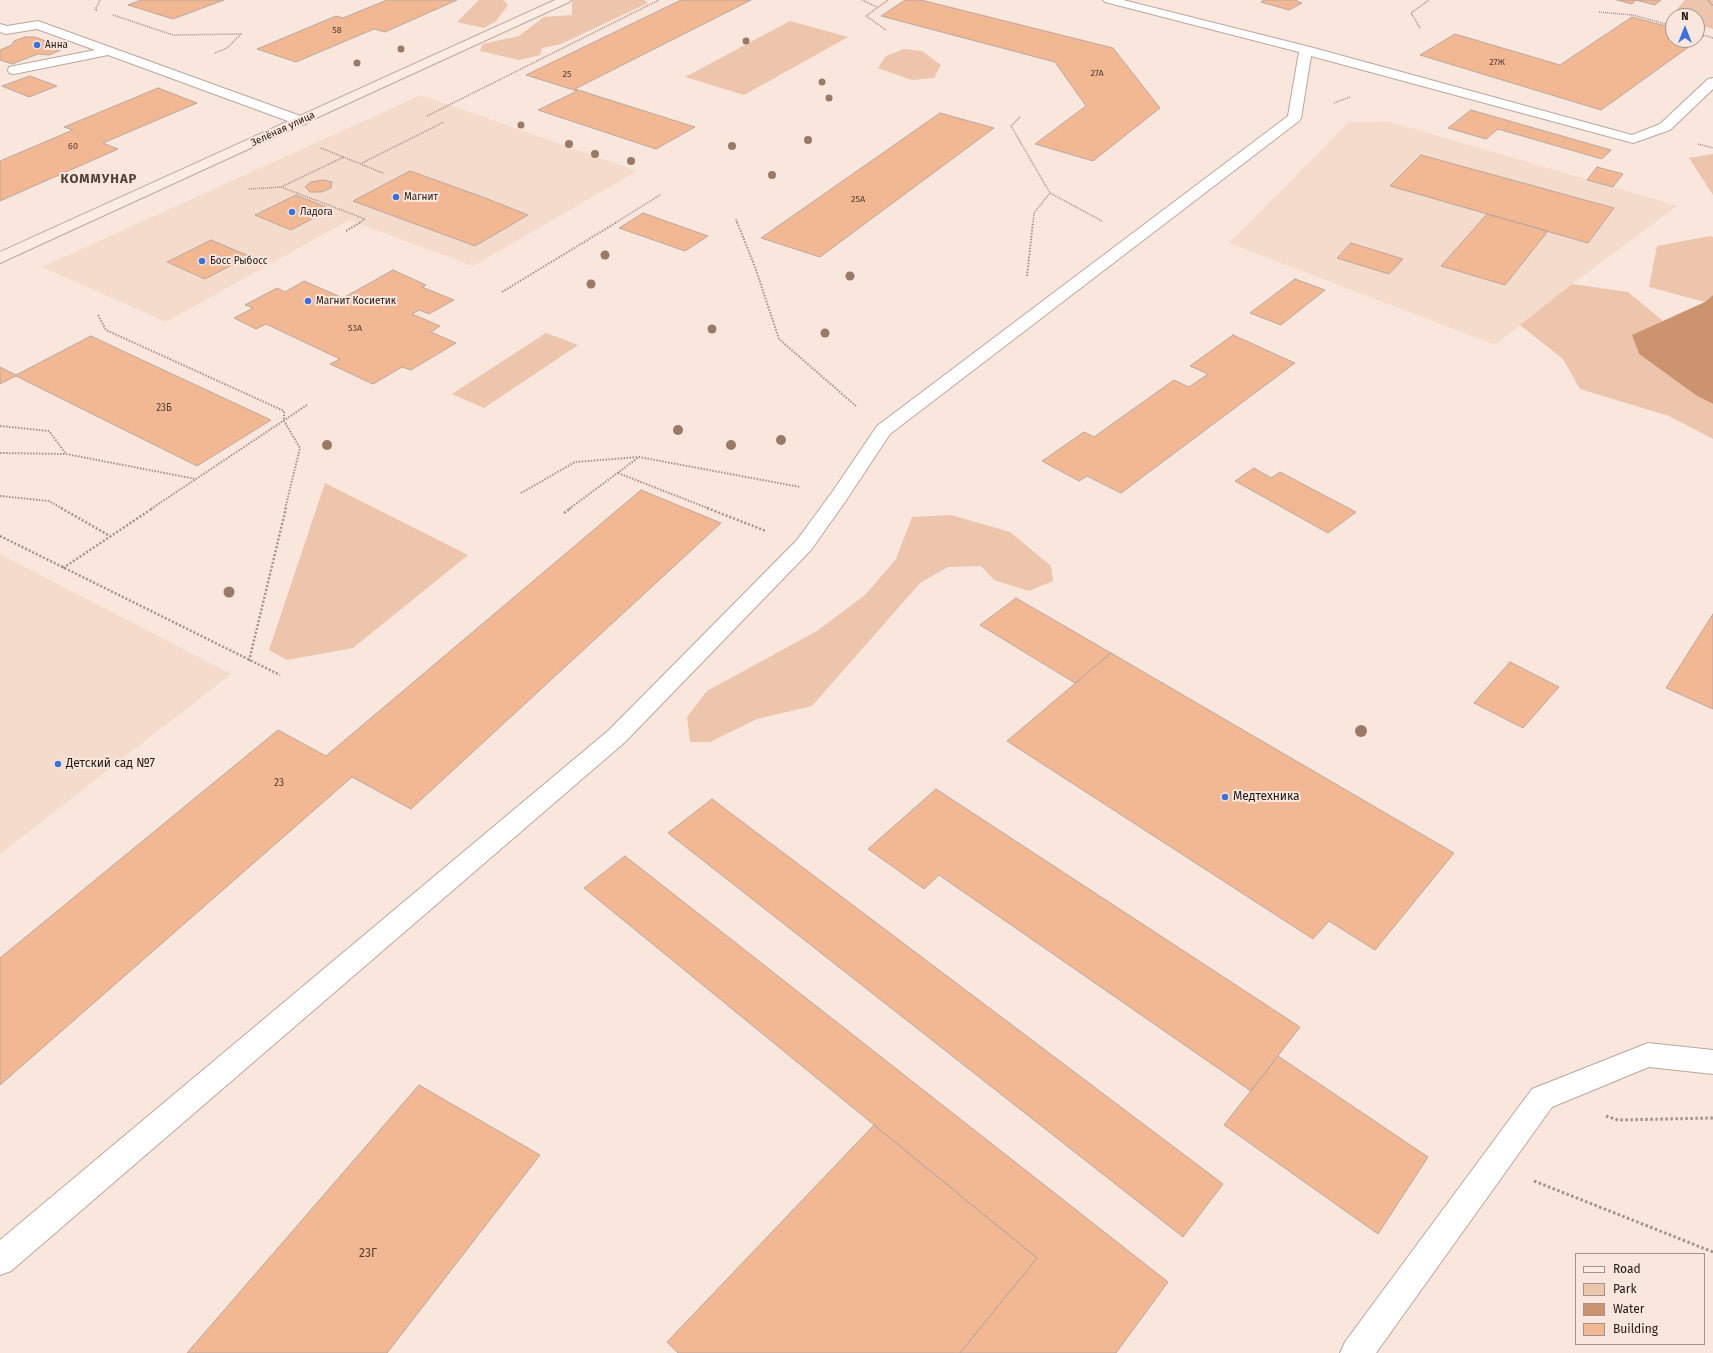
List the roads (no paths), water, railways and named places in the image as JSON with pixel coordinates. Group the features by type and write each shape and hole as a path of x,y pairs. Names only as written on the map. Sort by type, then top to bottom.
{"street":[{"name":"Зелёная улица","path":"0,258 565,0"},
{"path":"1109,0 1306,50 1633,139 1665,127 1713,82"},
{"path":"2,30 38,25 301,121"},
{"path":"0,1260 617,736 804,545 840,495 883,430 1294,118 1306,50"},
{"path":"14,70 109,51"},
{"path":"1356,1353 1542,1098 1648,1055 1713,1062"}],"water":[{"path":"1713,295 1713,404 1697,396 1639,354 1632,335 1705,302"}],"place":[{"name":"Анна","path":"37,45"},
{"name":"Магнит","path":"396,197"},
{"name":"Ладога","path":"292,212"},
{"name":"Босс Рыбосс","path":"202,261"},
{"name":"Магнит Косиетик","path":"308,301"},
{"name":"Детский сад №7","path":"58,764"},
{"name":"Медтехника","path":"1225,797"}],"district":[{"name":"КОММУНАР","path":"99,179"}]}
